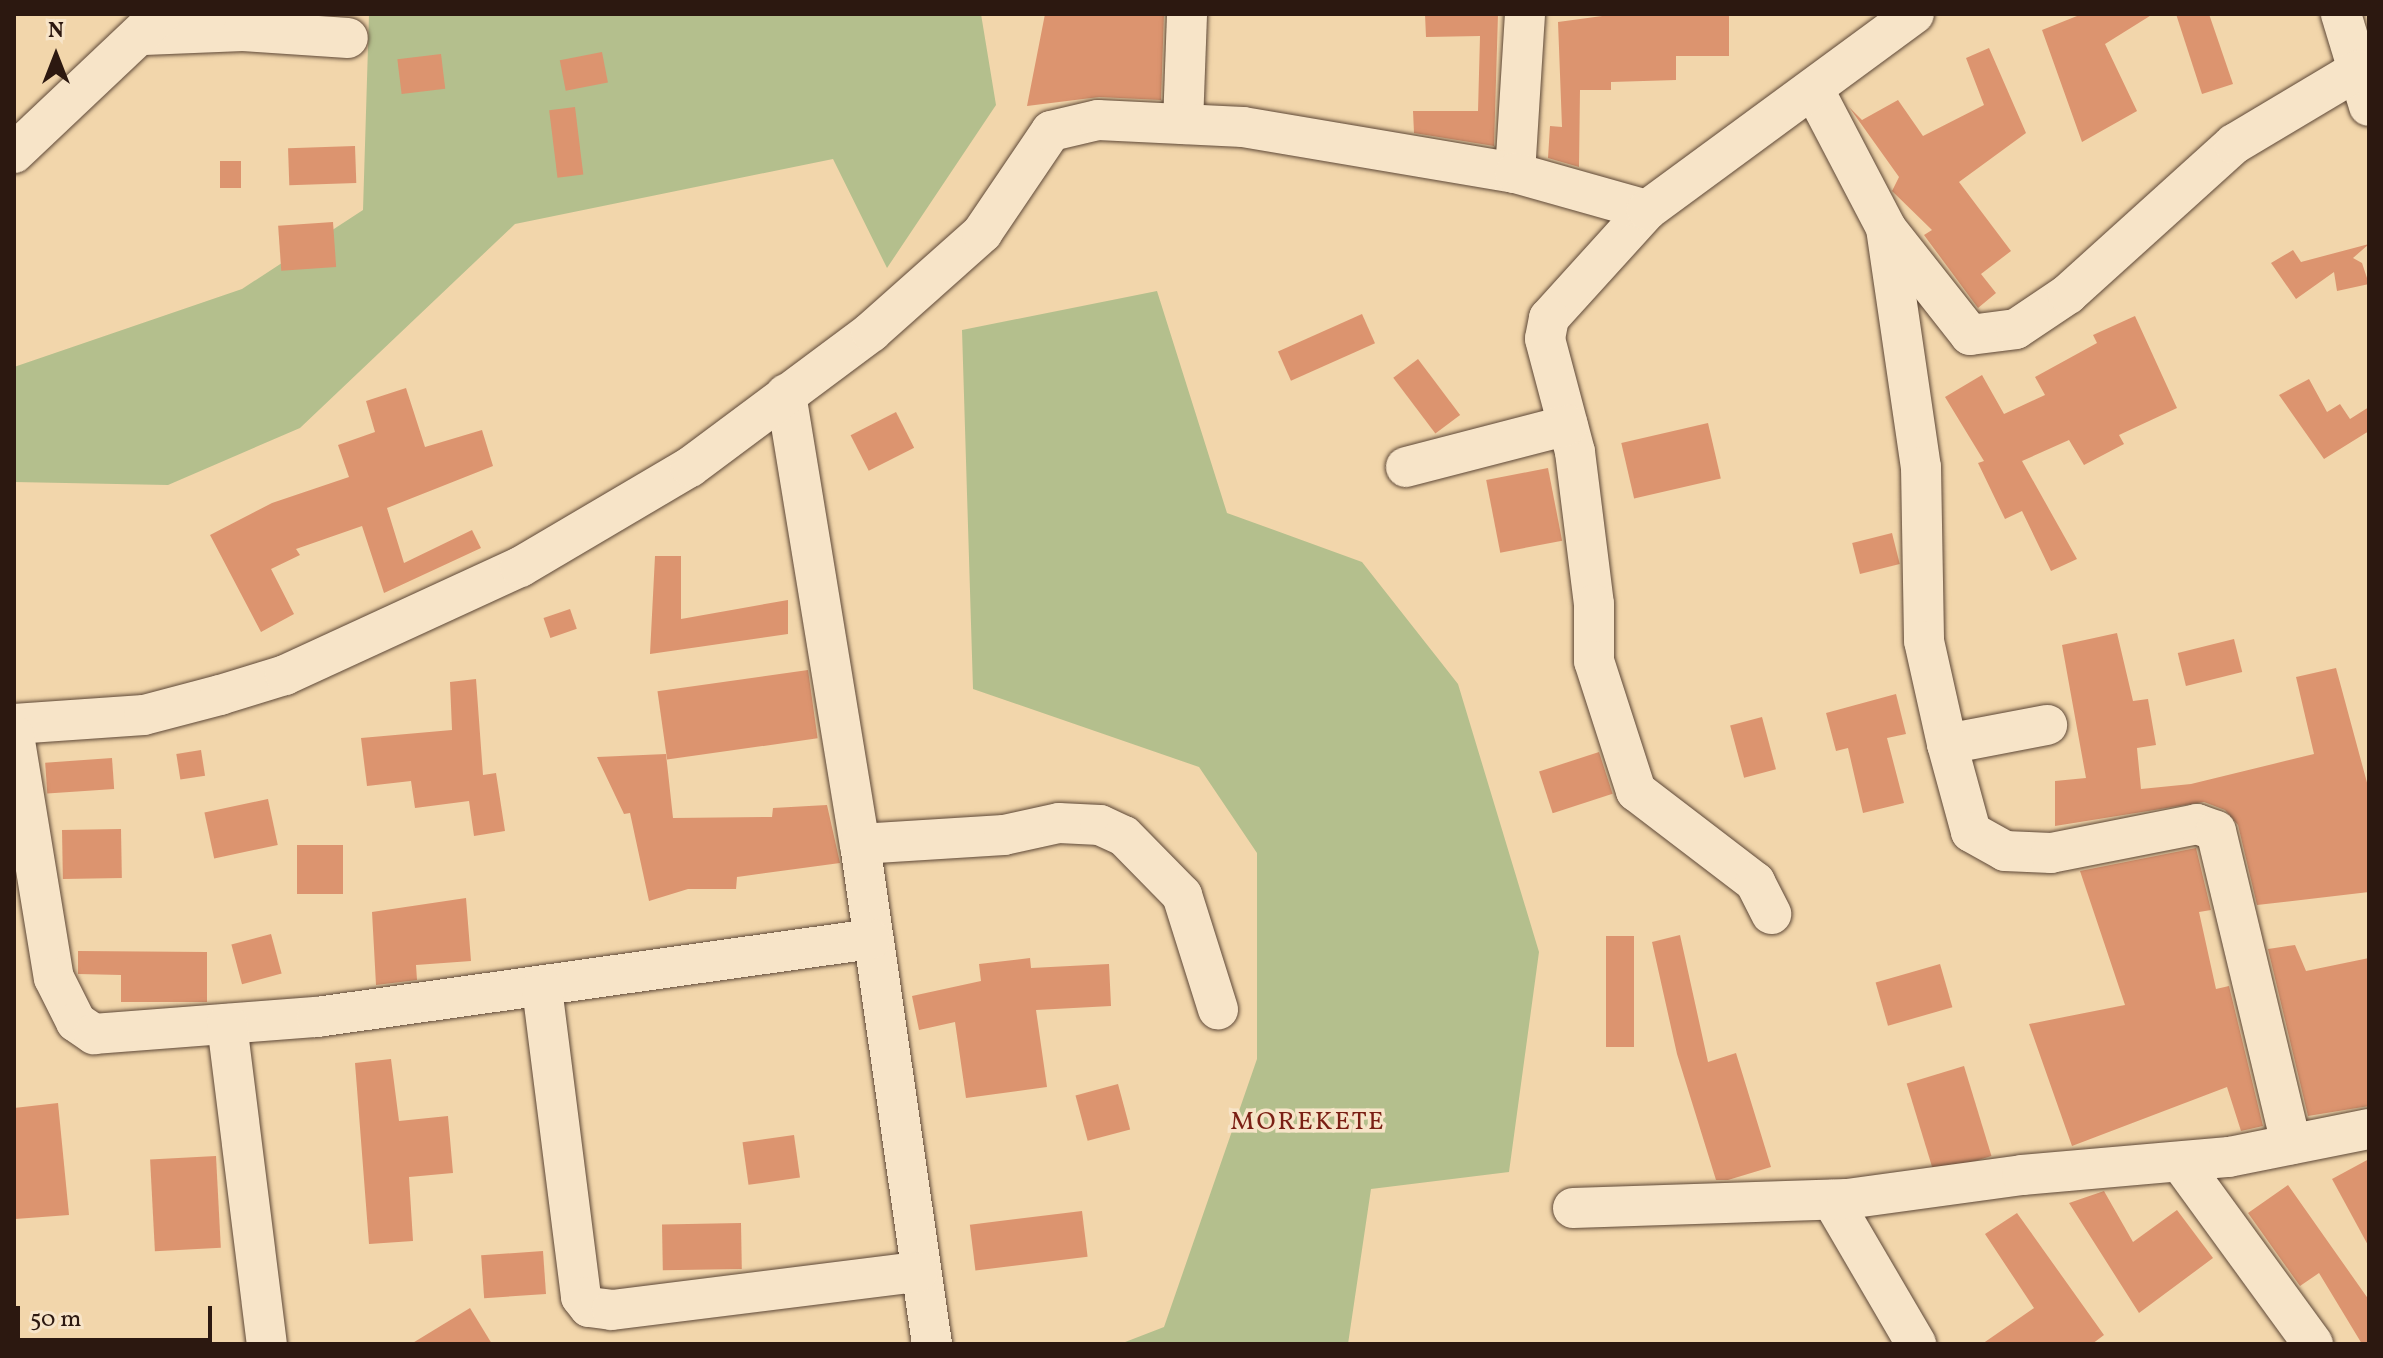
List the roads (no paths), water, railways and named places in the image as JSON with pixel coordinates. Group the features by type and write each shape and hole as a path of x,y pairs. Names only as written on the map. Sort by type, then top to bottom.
{"street":[{"path":"1183,124 1187,14"},
{"path":"1515,173 1525,14"},
{"path":"1771,914 1755,882 1636,791 1620,756 1594,661 1594,604 1568,425 1545,339 1549,318 1647,210 1815,92 1914,14"},
{"path":"1815,92 1886,228 1970,335 2016,329 2068,294 2234,144 2363,88 2341,14"},
{"path":"14,153 152,24 348,38"},
{"path":"14,724 144,715 285,675 520,567 690,467 871,332 982,233 1051,131 1098,120 1243,127 1515,173 1647,210"},
{"path":"1886,228 1919,451 1924,641 1971,832 2005,851 2051,853 2197,824 2216,831 2291,1144"},
{"path":"786,394 860,844 918,1272 932,1344"},
{"path":"1406,467 1568,425"},
{"path":"1947,744 2047,725"},
{"path":"14,735 54,978 76,1022 94,1034 227,1024 542,988 871,939"},
{"path":"860,844 1004,835 1059,823 1100,825 1124,836 1182,895 1218,1009"},
{"path":"542,988 581,1297 589,1307 685,1303 918,1272"},
{"path":"227,1024 267,1344"},
{"path":"1573,1208 1832,1200 2022,1175 2181,1163 2369,1129"},
{"path":"2181,1163 2313,1344"},
{"path":"1832,1200 1916,1344"}],"district":[{"name":"MOREKETE","path":"1308,1123"}]}
